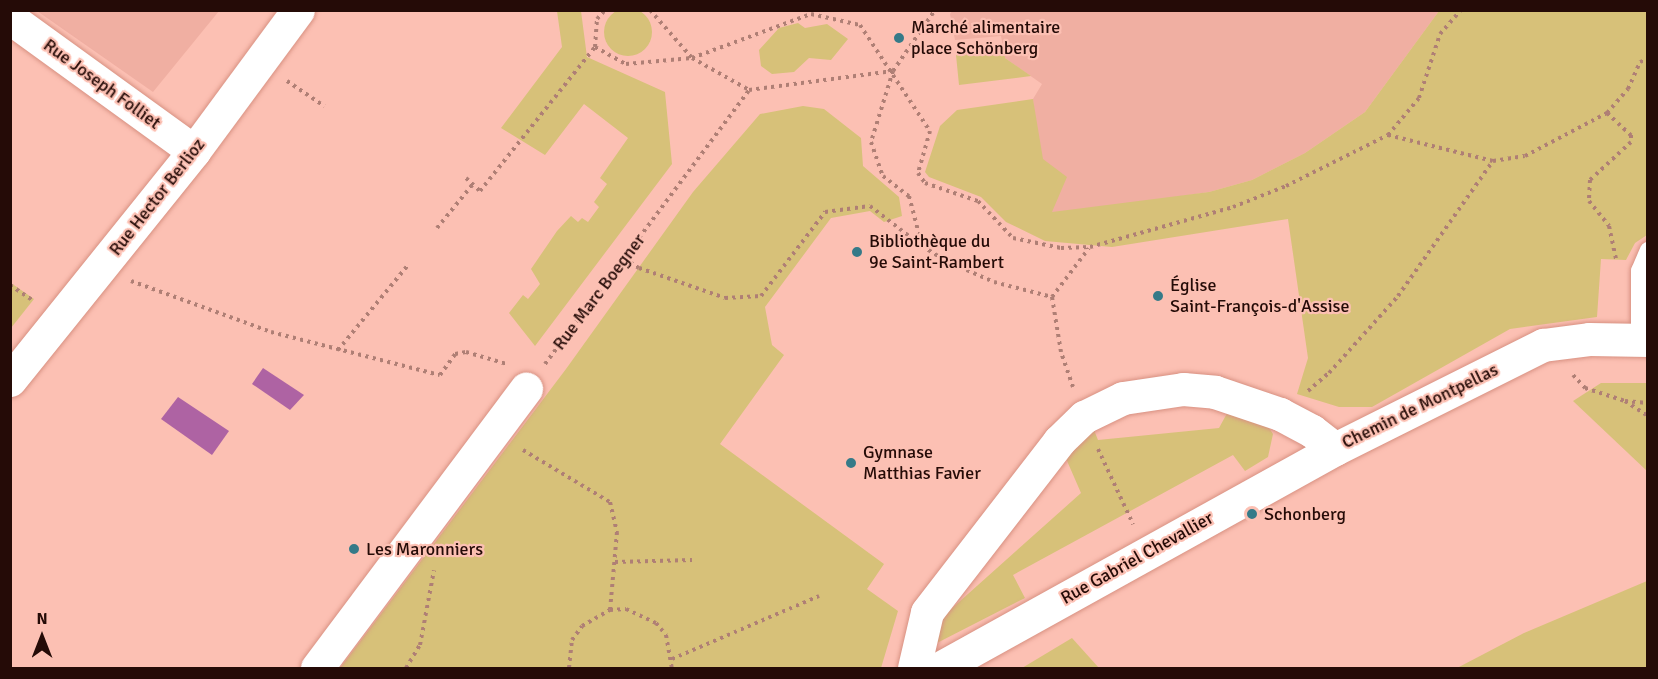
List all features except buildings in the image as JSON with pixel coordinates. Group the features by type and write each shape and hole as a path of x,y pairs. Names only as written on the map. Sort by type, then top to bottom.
{"street":[{"name":"Rue Hector Berlioz","path":"10,380 194,151 298,10"},
{"name":"Rue Joseph Folliet","path":"10,18 194,151"},
{"name":"Chemin de Montpellas","path":"914,669 927,612 1059,441 1084,417 1123,398 1183,389 1215,392 1280,414 1312,430 1335,449 1543,345 1589,339 1643,340"},
{"path":"317,669 531,383"},
{"name":"Rue Gabriel Chevallier","path":"940,669 1335,449"}],"lane":[{"path":"1643,340 1639,271 1647,250"}],"path":[{"path":"466,178 480,191 595,47 597,19 605,10"},
{"path":"650,10 692,58 749,90 893,71"},
{"path":"922,246 909,196 883,176 871,142 893,71 935,10"},
{"path":"595,47 626,64 692,58 811,12 860,25 893,71 930,131 918,173 925,183 978,201 1013,238 1061,248 1090,247 1233,207 1286,186 1388,135 1419,98 1440,34 1461,10"},
{"path":"1388,135 1493,161 1525,156 1607,113 1628,89 1640,62 1647,59"},
{"path":"251,73 273,89 282,77 324,106"},
{"name":"Rue Marc Boegner","path":"531,383 749,90"},
{"path":"1607,113 1631,135 1630,142 1590,180 1589,201 1609,226"},
{"path":"1280,414 1329,373 1398,296 1493,161"},
{"path":"437,228 472,184"},
{"path":"624,258 639,268 725,297 761,296 825,212 870,206 922,246 946,261 994,282 1052,297"},
{"path":"1090,247 1052,297 1061,351 1084,417 1146,553"},
{"path":"106,262 128,280 271,332 440,375 455,354 466,351 493,358 531,383"},
{"path":"338,350 408,265"},
{"path":"1543,345 1585,388 1625,401 1647,403"},
{"path":"1625,401 1647,416"},
{"path":"494,433 610,502 617,532 610,610"},
{"path":"406,669 420,645 439,544 422,529"},
{"path":"614,562 692,560"},
{"path":"672,659 819,596"},
{"path":"568,669 572,640 582,626 610,610 642,614 656,623 666,635 672,669"}],"shaded area":[{"path":"623,8 633,8 645,15 652,27 652,37 645,49 633,56 623,56 608,45 604,37 604,27 615,12"},
{"path":"953,10 1439,11 1365,112 1305,153 1252,180 1209,192 1040,217 1033,99 1042,84 1005,58 1001,36 955,40 950,14"},
{"path":"37,11 219,11 153,92"},
{"path":"557,11 581,11 587,57 665,92 672,164 535,346 509,313 523,295 528,299 540,284 531,269 557,231 571,216 578,222 582,218 588,222 599,207 594,202 607,184 600,178 628,138 584,104 545,155 501,128 562,47"},
{"path":"1439,11 1647,11 1647,235 1635,243 1626,260 1601,259 1597,317 1510,329 1372,407 1339,407 1297,394 1308,358 1288,219 1112,247 1045,241 1006,222 981,197 929,177 925,172 940,126 957,110 1033,99 1043,159 1067,177 1052,212 1209,192 1252,180 1305,153 1365,112"},
{"path":"798,23 805,28 827,24 848,39 831,60 809,58 794,72 772,74 761,66 759,50 779,28"},
{"path":"1004,50 1005,58 1031,76 959,85 956,55"},
{"path":"803,106 824,109 861,138 863,166 899,197 902,216 884,222 870,211 831,218 765,307 772,345 784,355 720,444 884,564 867,589 898,611 881,668 340,668 566,369 693,192 760,114"},
{"path":"11,283 34,299 11,328"},
{"path":"263,368 304,395 290,410 252,384"},
{"path":"1601,383 1647,383 1647,471 1573,401"},
{"path":"178,397 229,431 212,455 161,419"},
{"path":"1231,406 1262,417 1273,434 1268,457 1245,471 1233,455 1013,575 1025,598 935,644 940,619 1081,493 1061,447 1092,425 1098,440 1219,428"},
{"path":"1647,581 1647,668 1457,668 1524,633"},
{"path":"1072,638 1099,668 1022,668"}],"place":[{"name":"Marché alimentaire place Schönberg","path":"899,38"},
{"name":"Bibliothèque du 9e Saint-Rambert","path":"857,252"},
{"name":"Église Saint-François-d'Assise","path":"1158,296"},
{"name":"Gymnase Matthias Favier","path":"851,463"},
{"name":"Schonberg","path":"1252,514"},
{"name":"Les Maronniers","path":"354,549"}]}
